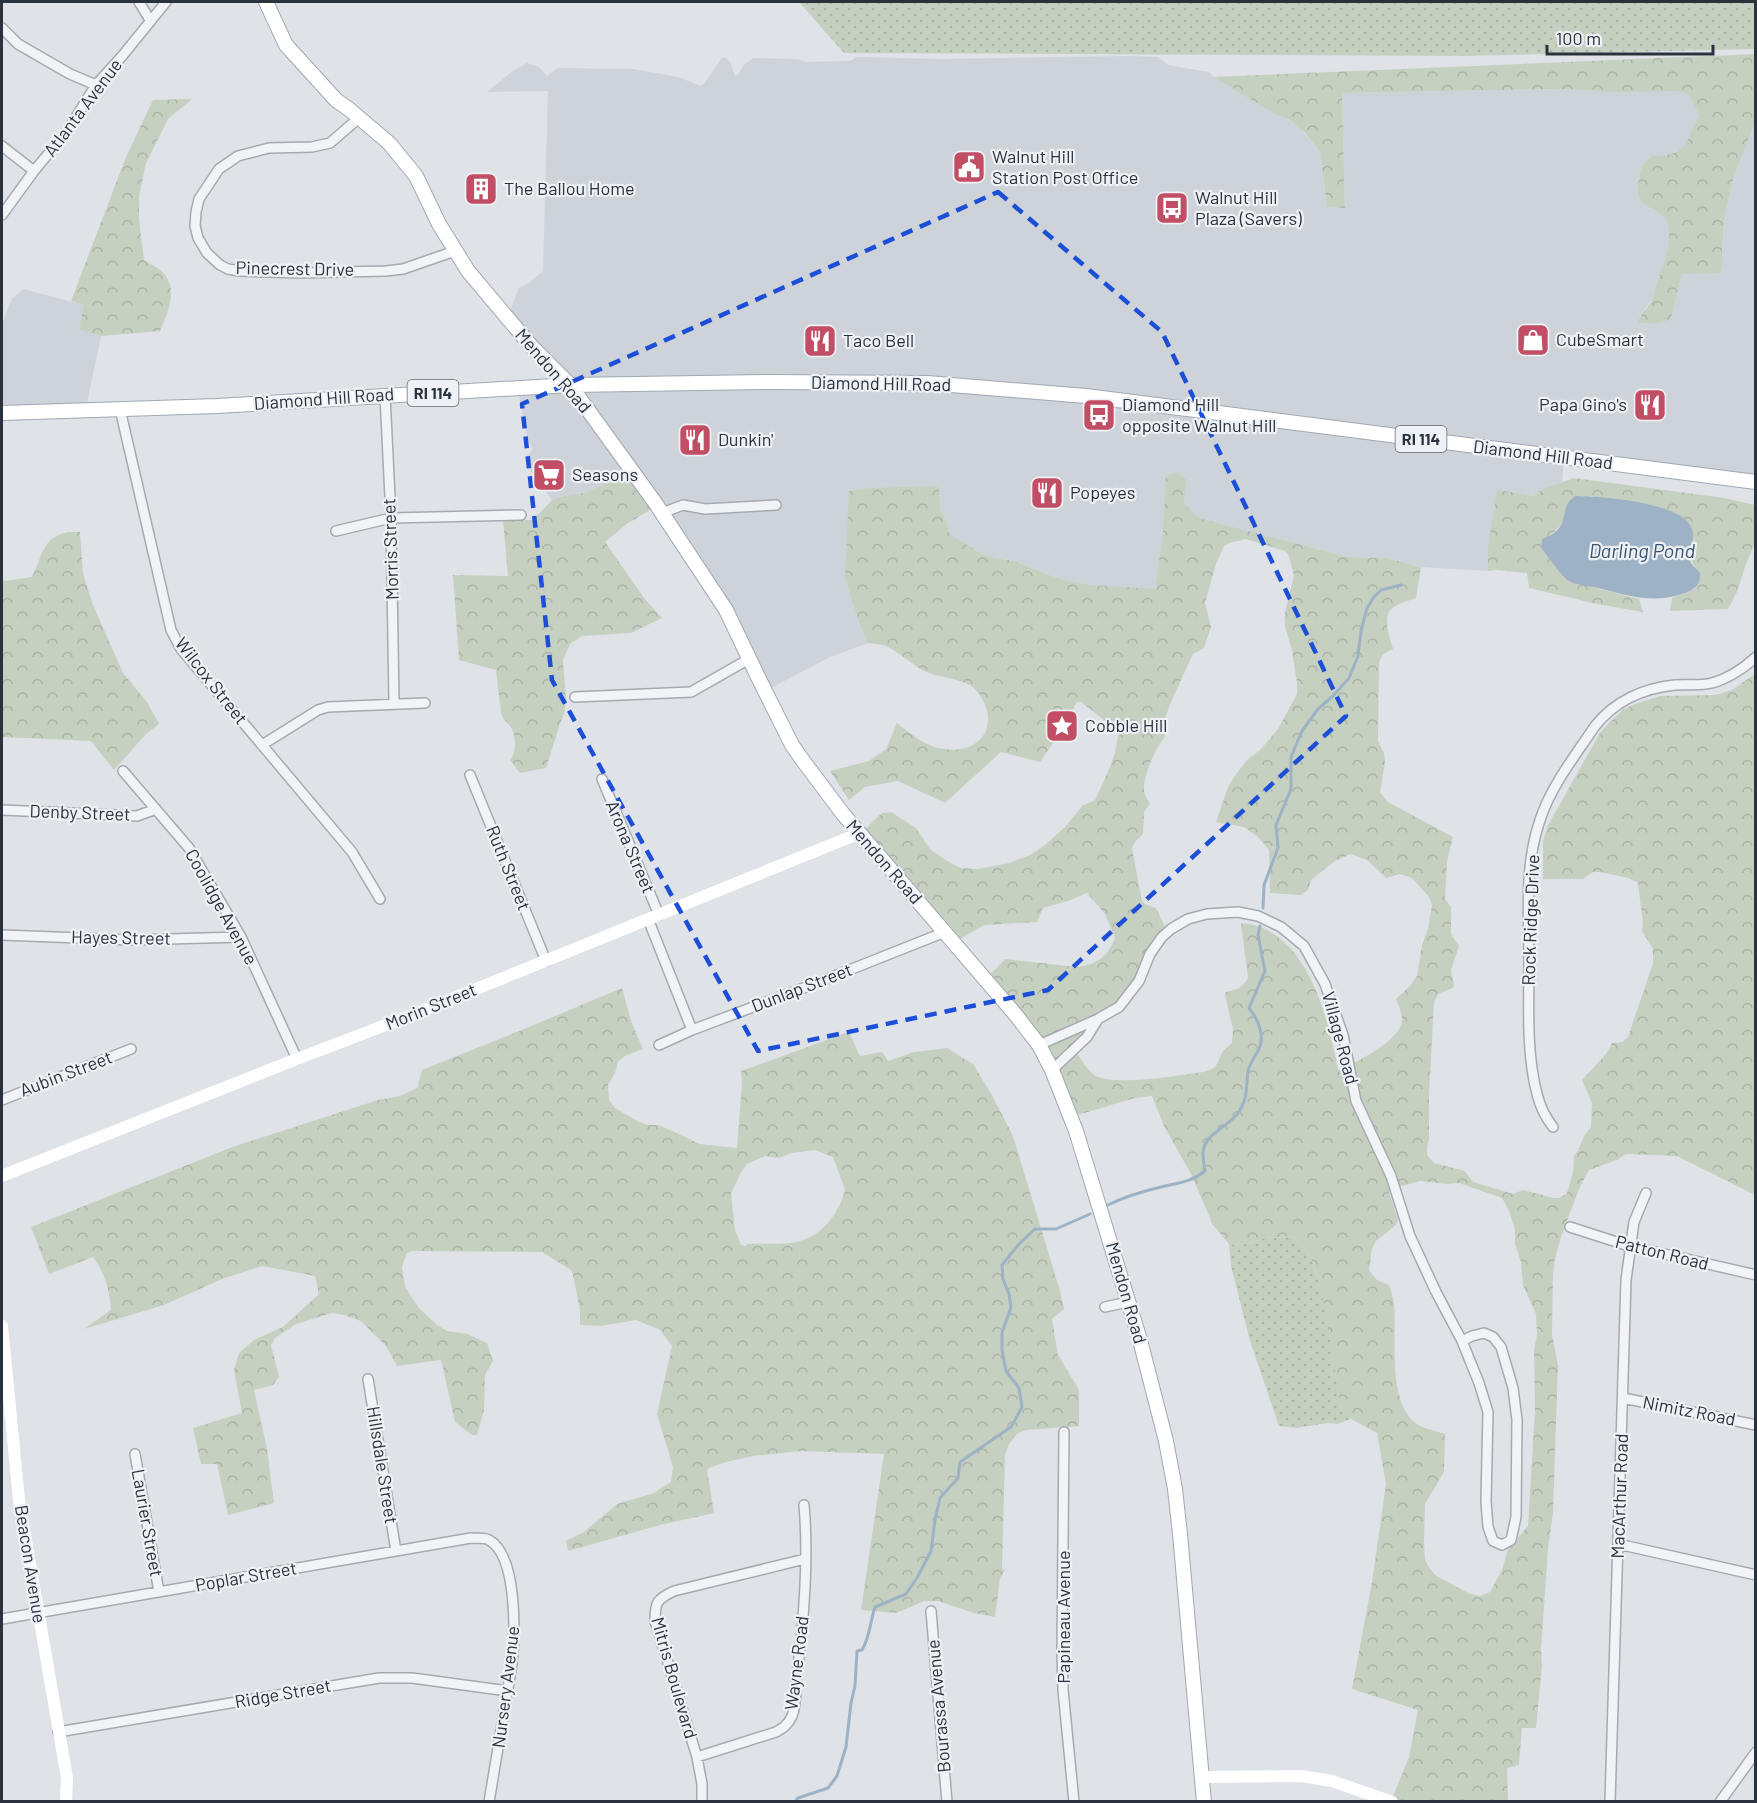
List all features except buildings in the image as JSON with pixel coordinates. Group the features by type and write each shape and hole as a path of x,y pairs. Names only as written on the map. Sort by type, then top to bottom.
{"main road":[{"name":"Mendon Road","path":"266,2 286,45 336,100 360,117 389,143 416,176 438,224 468,271 532,347 570,385 662,513 726,610 792,745 860,833 1016,1014 1039,1046 1052,1070 1084,1153 1166,1441 1175,1489 1190,1626 1204,1802"},
{"name":"Diamond Hill Road","path":"2,413 217,406 570,385 769,382 927,383 1097,398 1755,482"}],"street":[{"path":"139,2 150,20"},
{"name":"Atlanta Avenue","path":"2,215 68,130 96,85 166,2"},
{"path":"2,28 18,44 70,74 96,85"},
{"name":"Pinecrest Drive","path":"360,117 330,143 312,147 269,148 238,156 219,169 199,199 196,212 195,226 198,238 207,253 228,269 299,273 403,269 455,251"},
{"path":"2,146 34,171"},
{"name":"Morris Street","path":"385,395 391,518 394,703"},
{"name":"Wilcox Street","path":"120,409 171,630 180,649 352,852 380,899"},
{"path":"662,513 683,505 705,509 776,505"},
{"path":"336,531 391,518 521,515"},
{"name":"Rock Ridge Drive","path":"1553,1127 1542,1110 1537,1094 1533,1073 1529,1011 1529,886 1532,850 1540,819 1553,790 1595,726 1602,717 1623,700 1646,690 1714,683 1734,673 1755,657"},
{"path":"576,697 691,692 749,659"},
{"path":"262,745 318,710 328,707 425,703"},
{"name":"Coolidge Avenue","path":"123,771 189,848 241,937 297,1059"},
{"name":"Ruth Street","path":"470,775 546,961"},
{"name":"Arona Street","path":"602,778 654,917 692,1030"},
{"name":"Denby Street","path":"2,810 137,816 156,809"},
{"name":"Morin Street","path":"2,1176 412,1015 860,833"},
{"name":"Village Road","path":"1039,1046 1119,1007 1139,981 1150,954 1162,937 1188,919 1207,914 1239,912 1272,921 1304,946 1325,984 1343,1035 1356,1101 1391,1176 1410,1236 1462,1341 1479,1383 1488,1412 1486,1501 1488,1527 1493,1541 1502,1545 1511,1540 1516,1517 1517,1420 1513,1388 1501,1347 1493,1337 1484,1333 1462,1341"},
{"name":"Dunlap Street","path":"659,1045 692,1030 945,932"},
{"name":"Hayes Street","path":"2,935 132,940 241,937"},
{"name":"Village Road","path":"1052,1070 1087,1037 1098,1019"},
{"name":"Aubin Street","path":"2,1100 131,1049"},
{"name":"MacArthur Road","path":"1610,1802 1626,1280 1634,1222 1646,1193"},
{"name":"Patton Road","path":"1570,1227 1629,1246 1755,1275"},
{"path":"1105,1307 1128,1302"},
{"name":"Beacon Avenue","path":"2,1326 18,1489 67,1778 66,1802"},
{"name":"Hillsdale Street","path":"368,1379 396,1551"},
{"name":"Nimitz Road","path":"1623,1398 1755,1425"},
{"name":"Papineau Avenue","path":"1064,1432 1063,1671 1074,1802"},
{"name":"Laurier Street","path":"135,1454 159,1592"},
{"name":"Wayne Road","path":"697,1756 776,1732 784,1728 791,1717 796,1696 803,1614 806,1540 804,1505"},
{"name":"Poplar Street","path":"2,1619 471,1538 491,1541"},
{"name":"Nursery Avenue","path":"489,1802 514,1642 514,1604 506,1565 491,1541"},
{"path":"1618,1544 1755,1575"},
{"name":"Mitris Boulevard","path":"702,1802 702,1784 697,1756 655,1621 657,1602 661,1597 674,1591 805,1559"},
{"name":"Bourassa Avenue","path":"931,1611 947,1802"},
{"name":"Ridge Street","path":"58,1732 379,1678 412,1678 508,1691"},
{"path":"1720,1802 1755,1752"},
{"path":"1202,1777 1301,1776 1332,1781 1389,1801"}],"highlighted area":[{"path":"998,192 1162,332 1346,716 1048,990 758,1051 552,680 522,404"}],"shaded area":[{"path":"857,57 941,59 1158,57 1168,65 1209,72 1297,125 1320,152 1327,207 1345,208 1342,93 1560,89 1679,91 1691,96 1699,115 1688,142 1680,150 1665,156 1652,156 1649,208 1663,214 1668,222 1670,237 1654,296 1640,316 1671,318 1682,274 1723,261 1725,214 1733,180 1755,122 1755,482 1564,458 1562,482 1542,489 1534,496 1500,490 1488,547 1488,571 1421,567 1386,558 1348,557 1199,518 1184,504 1187,480 1163,533 1155,590 1091,585 1060,579 1014,561 981,554 949,533 946,520 941,512 939,488 871,488 862,490 845,579 868,643 830,657 767,690 745,649 655,506 607,482 586,493 552,500 529,469 525,459 533,449 528,440 518,391 565,388 508,316 519,288 543,271 548,91 487,92 513,71 527,63 539,67 547,76 558,68 633,69 679,77 700,86 704,84 722,58 730,62 735,76 753,58 798,59 805,62 850,61"},
{"path":"23,289 84,305 80,330 101,336 86,408 2,411 2,324 12,299"}],"green space":[{"path":"799,2 1755,2 1755,49 1465,56 844,53"},
{"path":"1755,54 1755,122 1733,180 1725,214 1723,261 1720,273 1682,274 1671,318 1655,323 1638,322 1653,298 1667,253 1669,232 1665,218 1644,204 1640,198 1638,191 1640,172 1642,166 1652,156 1673,153 1684,146 1688,140 1699,115 1690,96 1679,91 1617,92 1560,89 1342,93 1345,208 1327,207 1320,152 1304,132 1290,120 1277,115 1214,77"},
{"path":"192,99 168,119 146,163 139,196 139,220 144,260 166,276 170,284 169,308 160,331 101,336 79,330 84,305 71,301 126,157 153,100"},
{"path":"627,468 652,509 628,523 605,542 644,598 662,618 631,633 582,636 570,644 563,660 566,700 564,714 546,768 520,773 510,760 515,748 514,738 512,729 501,713 496,670 459,660 453,575 508,576 503,520 533,520 552,500 586,493"},
{"path":"1177,473 1187,480 1184,504 1199,518 1348,557 1386,558 1421,567 1416,598 1401,603 1388,613 1387,626 1393,649 1383,654 1379,662 1378,741 1384,753 1385,763 1380,792 1388,802 1453,837 1447,861 1445,899 1451,907 1451,934 1459,946 1451,970 1453,988 1438,994 1434,1002 1427,1155 1434,1163 1465,1171 1473,1182 1513,1194 1523,1190 1560,1198 1567,1193 1573,1172 1574,1156 1591,1127 1592,1103 1582,1080 1606,1054 1612,1043 1622,1042 1628,1037 1653,963 1653,949 1642,931 1638,883 1628,878 1600,872 1593,872 1583,879 1543,879 1543,841 1548,825 1600,733 1624,709 1660,696 1715,695 1732,690 1755,674 1755,1195 1677,1156 1626,1154 1617,1160 1589,1170 1579,1189 1561,1237 1553,1275 1552,1334 1558,1366 1553,1513 1548,1549 1541,1650 1542,1666 1536,1728 1522,1728 1519,1765 1507,1768 1508,1801 1391,1801 1409,1757 1418,1710 1352,1689 1372,1582 1386,1484 1377,1433 1351,1419 1341,1410 1323,1301 1313,1262 1308,1254 1293,1236 1265,1238 1242,1245 1229,1244 1213,1225 1191,1174 1164,1126 1152,1096 1135,1098 1074,1116 1042,1056 986,979 1005,959 1077,967 1096,962 1109,950 1115,938 1105,914 1087,893 1043,908 1037,922 984,925 955,942 861,833 882,813 891,812 916,828 930,849 961,868 978,869 1009,863 1030,855 1065,827 1082,806 1095,800 1113,758 1118,731 1081,702 1077,702 1040,762 1001,752 945,803 898,781 865,787 849,800 830,771 869,761 886,749 897,723 931,746 958,749 979,741 988,723 983,700 971,686 924,671 886,646 868,643 845,579 849,491 935,486 939,488 941,512 946,520 949,533 981,554 1014,561 1060,579 1091,585 1155,589 1163,533 1166,475","holes":["1246,539 1285,551 1289,556 1294,576 1285,612 1285,627 1292,650 1297,694 1278,729 1260,750 1247,760 1234,777 1228,787 1216,822 1244,827 1258,837 1269,850 1270,893 1301,895 1308,890 1311,880 1335,861 1351,854 1367,860 1386,878 1400,874 1412,878 1429,897 1432,905 1417,976 1396,999 1402,1018 1401,1026 1395,1034 1377,1050 1338,1070 1328,1025 1320,1002 1298,958 1283,941 1264,929 1241,923 1248,978 1239,988 1226,992 1233,1029 1232,1043 1223,1052 1215,1066 1203,1072 1163,1078 1130,1080 1102,1078 1090,1072 1076,1052 1107,1014 1135,985 1168,933 1156,908 1142,901 1132,848 1143,834 1144,812 1150,804 1144,791 1146,774 1165,737 1163,724 1193,654 1204,648 1211,627 1205,603 1216,564 1224,546","1420,1181 1459,1183 1502,1198 1515,1230 1515,1244 1521,1262 1523,1285 1536,1314 1535,1409 1528,1526 1508,1549 1502,1570 1490,1592 1480,1596 1470,1594 1435,1575 1425,1559 1425,1504 1444,1472 1445,1434 1417,1424 1406,1411 1400,1398 1395,1366 1393,1296 1389,1285 1377,1280 1369,1270 1372,1249 1376,1241 1396,1225 1398,1220 1389,1192"]},
{"path":"1574,478 1725,498 1755,505 1755,542 1737,592 1728,609 1670,611 1672,598 1695,589 1700,573 1691,558 1694,540 1593,496 1571,498 1562,523 1555,531 1542,539 1541,548 1562,573 1589,585 1639,599 1643,612 1529,588 1527,573 1488,571 1488,547 1497,491 1534,496 1542,489"},
{"path":"68,532 80,532 83,574 93,605 123,673 147,702 159,724 146,734 114,770 91,741 2,737 2,579 5,581 32,577 48,543"},
{"path":"622,988 631,1021 643,1049 625,1056 618,1062 608,1085 609,1100 615,1108 639,1122 659,1125 700,1144 737,1148 741,1071 849,1032 860,1056 882,1052 888,1061 914,1052 947,1048 973,1064 1013,1136 1064,1309 1052,1319 1058,1355 1079,1390 1079,1426 1026,1430 1018,1433 1009,1444 1005,1455 1002,1569 1005,1570 1000,1578 995,1617 974,1613 938,1601 924,1601 897,1613 861,1610 884,1454 801,1451 753,1456 726,1462 707,1470 714,1513 660,1525 568,1551 566,1541 584,1532 617,1504 654,1493 671,1482 673,1467 657,1414 672,1346 660,1330 636,1320 601,1326 580,1325 580,1310 571,1270 542,1252 412,1251 407,1253 402,1267 405,1287 419,1308 437,1325 447,1331 467,1334 487,1343 493,1361 485,1375 484,1410 477,1435 472,1435 455,1422 441,1360 397,1366 386,1346 361,1321 332,1313 296,1324 275,1338 271,1345 279,1377 273,1385 254,1390 267,1449 274,1503 228,1515 217,1464 201,1464 193,1428 242,1413 234,1370 239,1353 254,1340 283,1327 319,1294 315,1276 262,1266 222,1279 164,1305 84,1329 111,1310 108,1289 101,1270 93,1257 49,1274 31,1227 235,1146 378,1100 400,1096 417,1088 422,1070","holes":["815,1150 833,1157 845,1190 838,1208 821,1230 796,1242 741,1245 735,1230 731,1194 747,1164 765,1156 779,1158 792,1153"]},
{"path":"1293,1236 1313,1262 1324,1301 1341,1410 1351,1419 1337,1424 1328,1423 1296,1428 1279,1426 1250,1341 1231,1266 1229,1244 1242,1245 1265,1238"}],"water":[{"name":"Darling Pond","path":"1575,496 1638,502 1656,506 1684,518 1693,532 1689,555 1691,563 1700,573 1697,586 1673,597 1640,598 1567,580 1541,548 1542,539 1559,528 1568,503"}],"waterway":[{"path":"1263,908 1264,885 1278,848 1276,825 1291,789 1291,757 1302,731 1318,709 1349,678 1358,656 1367,608 1374,597 1381,590 1401,585"},
{"path":"1108,1205 1134,1194 1184,1182 1200,1175 1205,1171 1204,1146 1212,1135 1235,1117 1242,1107 1248,1071 1261,1040 1258,1023 1249,1008 1265,971 1258,935 1260,926"},
{"path":"795,1802 798,1798 828,1788 837,1776 846,1747 855,1686 857,1651 862,1650 865,1645 875,1607 906,1594 917,1578 931,1551 940,1498 958,1478 960,1462 1011,1427 1022,1407 1019,1388 1006,1371 1002,1350 1002,1333 1011,1307 1003,1279 1002,1265 1035,1229 1056,1229 1090,1214"}],"place":[{"name":"Walnut Hill Station Post Office","path":"969,167"},
{"name":"The Ballou Home","path":"481,189"},
{"name":"Walnut Hill Plaza (Savers)","path":"1172,208"},
{"name":"CubeSmart","path":"1533,340"},
{"name":"Taco Bell","path":"820,341"},
{"name":"Papa Gino's","path":"1650,405"},
{"name":"Diamond Hill opposite Walnut Hill","path":"1099,415"},
{"name":"Dunkin'","path":"695,440"},
{"name":"Seasons","path":"549,475"},
{"name":"Popeyes","path":"1047,493"},
{"name":"Cobble Hill","path":"1062,726"}]}
